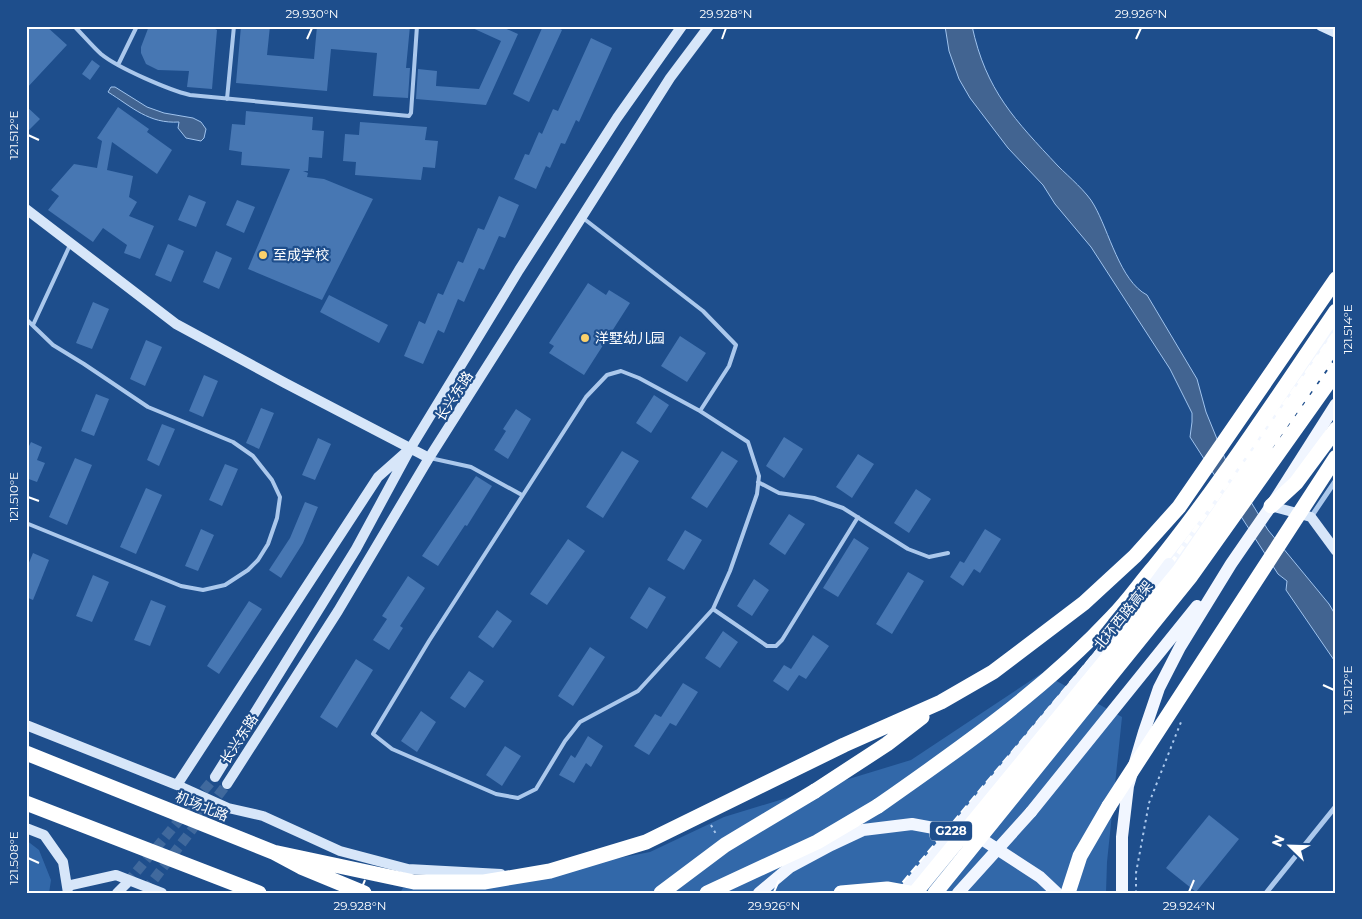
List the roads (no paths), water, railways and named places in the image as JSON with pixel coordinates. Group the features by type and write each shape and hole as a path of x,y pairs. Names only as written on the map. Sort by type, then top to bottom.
{"highway":[{"path":"273,852 414,882 484,882 550,870 646,842 844,745 941,702 993,672 1084,603 1134,556 1179,507 1336,279"},
{"path":"706,893 817,842 878,806 965,746 1042,685 1114,616 1180,534 1336,311"},
{"name":"北环西路高架","path":"915,893 1180,570 1336,342"},
{"name":"北环西路高架","path":"935,893 1191,576 1336,372"},
{"path":"1272,506 1296,483 1336,429"},
{"path":"1068,893 1080,856 1109,806 1336,457"},
{"path":"661,893 725,845 815,791 887,744 941,702"},
{"name":"机场北路","path":"26,753 273,852 300,867 364,893"},
{"path":"26,803 259,893"},
{"path":"214,875 243,893"},
{"path":"841,893 887,889 910,893"}],"main road":[{"name":"长兴东路","path":"215,777 356,549 410,449 519,270 617,118 682,26"},
{"name":"长兴东路","path":"227,784 338,611 430,458 670,78 708,26"},
{"path":"1321,26 1336,33"},
{"path":"26,209 176,324 430,458"},
{"path":"902,893 1124,625 1281,410 1336,327"},
{"path":"1122,893 1122,836 1128,786 1159,688 1180,646 1231,564 1272,506 1336,404"},
{"path":"177,785 378,477 410,449"},
{"path":"1272,506 1311,518 1336,550"},
{"path":"958,893 1031,812 1231,564"},
{"path":"26,725 177,785 228,808 262,816 340,851 408,869 522,875"},
{"name":"G228","path":"758,893 790,867 863,830 912,824 977,836 1040,877 1057,893"},
{"path":"26,828 44,835 63,862 68,889 116,875 162,893"},
{"path":"117,893 128,883"}],"street":[{"path":"1311,518 1336,480"},
{"path":"1266,893 1336,806"}],"lane":[{"path":"74,26 102,55 178,92 227,99 409,116 411,113 417,26"},
{"path":"118,64 137,26"},
{"path":"227,99 234,26"},
{"path":"583,218 703,311 736,345 729,366 700,411"},
{"path":"33,325 70,243"},
{"path":"26,319 53,345 148,407 233,442 253,456 272,480 280,497 277,518 268,544 258,560 248,570 225,585 203,590 181,586 26,522"},
{"path":"621,370 700,411 748,442 758,476 757,494 730,571 713,609 638,691 580,722 565,740 536,789 518,798 496,794 392,749 373,734 522,495 586,398 607,375 621,370"},
{"path":"430,458 471,467 522,495"},
{"path":"758,482 779,493 814,498 843,508 908,549 929,557 948,553"},
{"path":"713,609 767,646 776,646 782,640 858,517"}],"tunnel":[{"path":"127,883 215,777"},
{"path":"145,891 227,784"}],"railway":[{"path":"895,893 1172,562 1336,331"},
{"path":"920,893 1183,572 1336,358"}],"place":[{"name":"至成学校","path":"263,255"},
{"name":"洋墅幼儿园","path":"585,338"}]}
